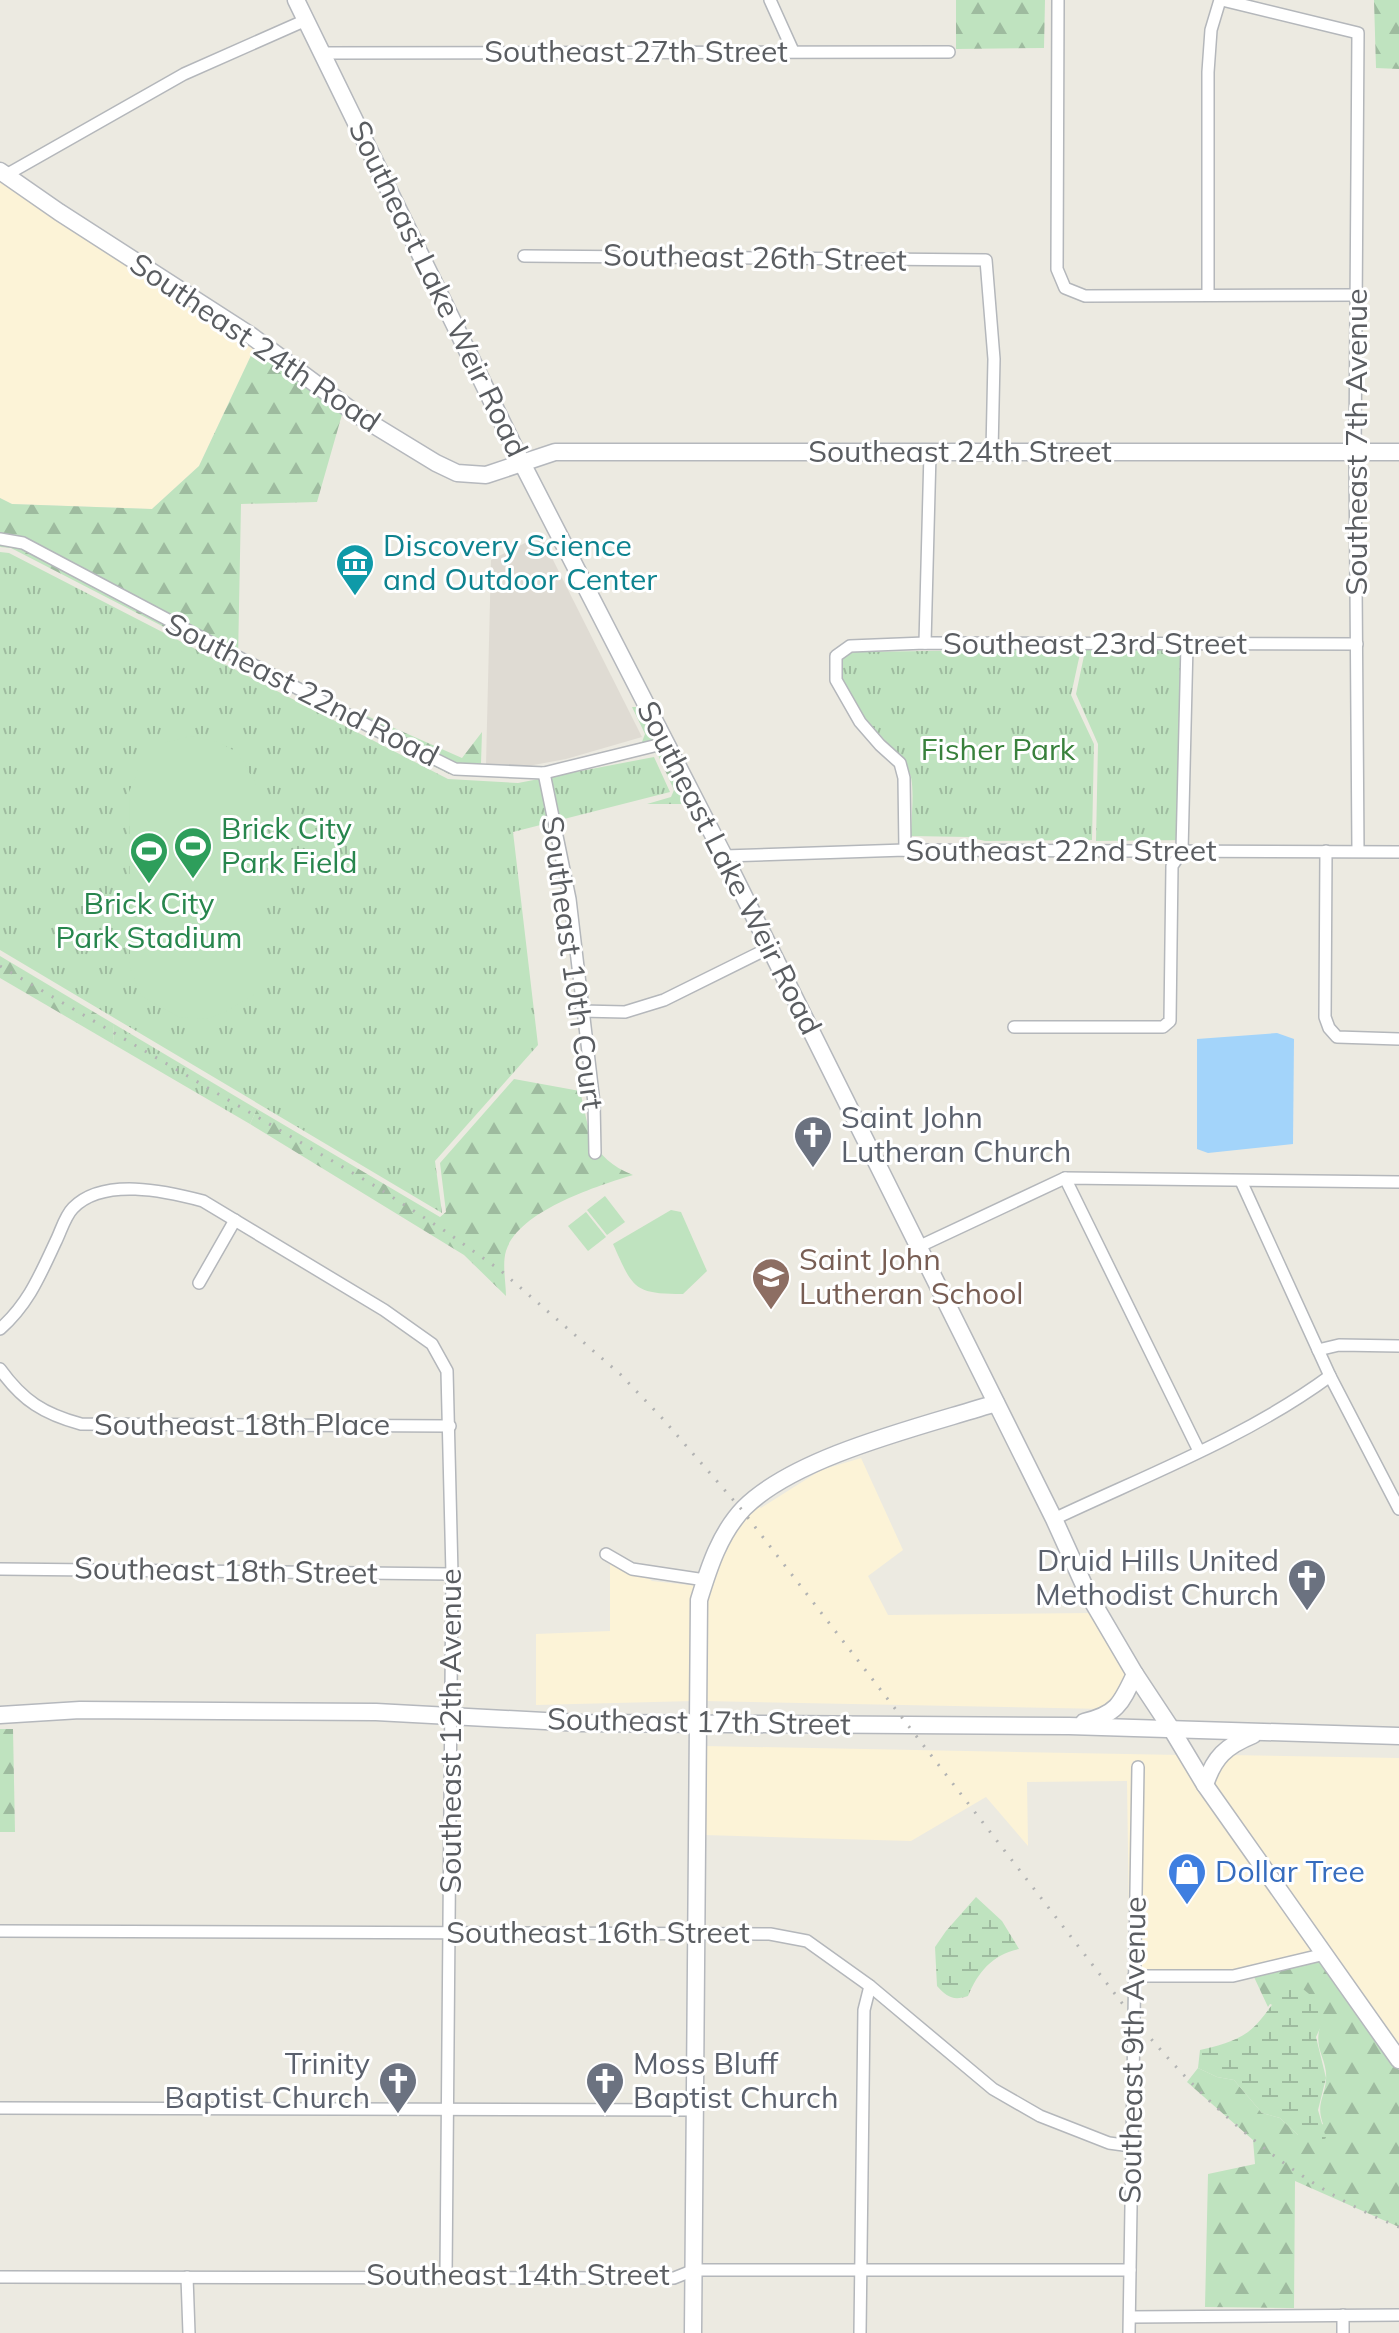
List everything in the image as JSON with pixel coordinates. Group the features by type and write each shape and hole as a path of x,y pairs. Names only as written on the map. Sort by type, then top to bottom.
{"main road":[{"name":"Southeast Lake Weir Road","path":"296,0 522,463 724,856 1054,1519 1088,1594 1205,1785 1399,2060"},
{"name":"Southeast 24th Road","path":"3,173 250,335 359,416 436,463 457,473 486,475 522,463"},
{"name":"Southeast 24th Street","path":"522,463 555,452 1399,452"},
{"path":"693,2333 699,1600 712,1555 742,1510 768,1487 853,1448 996,1403"},
{"path":"1069,1726 1112,1713 1121,1704 1135,1674"},
{"name":"Southeast 17th Street","path":"0,1715 80,1710 450,1714 581,1723 1069,1726 1399,1736"},
{"path":"1205,1785 1211,1767 1221,1752 1232,1743 1259,1732"}],"street":[{"path":"770,0 793,51"},
{"path":"1058,0 1057,269 1065,288 1085,296 1356,295"},
{"path":"1208,295 1208,72 1211,30 1221,0"},
{"name":"Southeast 7th Avenue","path":"1221,0 1358,33 1355,452 1358,851"},
{"path":"3,173 184,74 306,20"},
{"name":"Southeast 27th Street","path":"322,53 949,52"},
{"name":"Southeast 26th Street","path":"524,256 986,260 994,359 992,451"},
{"path":"925,643 930,453"},
{"name":"Southeast 22nd Road","path":"0,539 23,543 455,769 544,773 666,743"},
{"name":"Southeast 23rd Street","path":"905,850 904,778 900,763 860,722 836,680 836,656 850,646 925,643 1357,644"},
{"path":"1014,1027 1163,1027 1170,1021 1172,866 1182,851 1187,644"},
{"name":"Southeast 10th Court","path":"544,773 570,899 594,1103 595,1153"},
{"name":"Southeast 22nd Street","path":"724,856 905,850 1399,852"},
{"path":"1326,851 1325,1017 1329,1028 1337,1037 1399,1039"},
{"path":"581,1011 625,1012 664,1000 769,948"},
{"path":"1065,1178 1199,1451"},
{"path":"918,1247 1065,1178 1399,1182"},
{"path":"1241,1181 1330,1376 1399,1509"},
{"name":"Southeast 12th Avenue","path":"0,1329 29,1298 71,1210 89,1195 112,1189 172,1192 203,1201 384,1310 432,1344 447,1371 452,1574 446,2276"},
{"path":"199,1283 235,1220"},
{"path":"1318,1350 1339,1345 1399,1346"},
{"name":"Southeast 18th Place","path":"1,1373 32,1405 58,1418 81,1424 450,1426"},
{"path":"1054,1519 1293,1403 1330,1376"},
{"path":"606,1554 632,1569 705,1580"},
{"name":"Southeast 18th Street","path":"0,1569 452,1574"},
{"name":"Southeast 9th Avenue","path":"1129,2333 1138,1767"},
{"name":"Southeast 16th Street","path":"0,1931 696,1932 770,1934 807,1941 870,1986 993,2089 1040,2116 1109,2143 1131,2146"},
{"path":"1134,1976 1233,1976 1325,1954"},
{"path":"860,2333 864,2010 870,1986"},
{"path":"0,2108 696,2110"},
{"name":"Southeast 14th Street","path":"0,2277 674,2278 694,2270 1130,2270"},
{"path":"187,2277 189,2333"},
{"path":"1343,2315 1343,2333"},
{"path":"1130,2317 1399,2315"}],"shaded area":[{"path":"0,178 255,347 199,466 152,509 12,504 0,498"},
{"path":"542,538 642,737 566,759 528,766 486,764 491,560"},
{"path":"861,1458 903,1550 868,1576 888,1615 1093,1613 1128,1675 1106,1709 704,1701 705,1601 717,1558 743,1519 757,1505 761,1508 821,1470"},
{"path":"610,1561 633,1566 652,1581 698,1586 694,1701 536,1705 536,1634 610,1631"},
{"path":"704,1746 1181,1755 1316,1950 1232,1970 1139,1970 1143,1761 1133,1761 1129,1920 1127,1781 1027,1782 1028,1846 986,1797 911,1841 703,1835"},
{"path":"1226,1755 1399,1758 1399,2050 1211,1784"}],"green space":[{"path":"956,0 1045,0 1044,48 956,49"},
{"path":"1374,0 1399,0 1399,69 1376,68"},
{"path":"255,347 343,411 317,502 241,504 238,659 462,758 482,732 481,763 486,769 528,771 567,765 642,742 645,734 632,707 642,707 691,804 647,804 671,797 674,790 654,752 518,778 449,774 11,548 0,547 0,498 12,504 152,509 199,466"},
{"path":"0,552 9,553 448,779 518,783 654,757 670,792 513,832 538,1045 435,1161 442,1213 0,950"},
{"path":"1081,644 1189,645 1189,840 1096,841 1098,744 1076,694 1085,651"},
{"name":"Fisher Park","path":"1081,649 1071,695 1094,744 1092,840 985,841 968,837 911,836 913,795 910,774 903,761 852,701 844,686 841,670 845,655 855,652"},
{"name":"Brick City Park Field","path":"190,736 219,742 238,753 257,786 257,993 206,1019 179,1017 141,996 130,968 129,792 139,768 164,743"},
{"path":"0,956 114,1024 113,1044 0,978"},
{"path":"114,1024 257,1109 250,1124 113,1044"},
{"path":"514,1079 580,1091 594,1142 608,1160 633,1175 560,1202 526,1224 513,1237 506,1251 506,1296 464,1255 250,1124 257,1109 440,1217 446,1212 440,1163"},
{"path":"605,1196 625,1222 607,1235 587,1210"},
{"path":"671,1210 681,1212 707,1271 683,1294 654,1292 637,1286 625,1270 613,1244"},
{"path":"586,1212 606,1237 588,1251 568,1226"},
{"path":"0,1729 13,1729 15,1832 0,1832"},
{"path":"976,1897 1002,1921 1019,1949 987,1966 968,1996 954,1998 937,1986 935,1947"},
{"path":"1320,1961 1399,2070 1399,2227 1295,2181 1294,2308 1205,2307 1208,2174 1255,2164 1253,2140 1187,2082 1198,2068 1217,2077 1234,2080 1262,2113 1280,2118 1298,2135 1323,2124 1320,2106 1326,2072 1318,2040 1321,2024 1270,2004 1268,2007 1254,1977"},
{"path":"1298,1985 1319,2002 1322,2024 1316,2037 1326,2078 1318,2110 1326,2138 1321,2141 1298,2135 1280,2118 1262,2113 1234,2080 1217,2077 1198,2068 1200,2050 1231,2041 1248,2032 1276,2000"}],"water":[{"path":"1277,1033 1294,1039 1293,1144 1208,1153 1197,1149 1197,1039"}],"railway":[{"path":"0,966 375,1186 445,1231 500,1270 620,1374 742,1510 1160,2049 1220,2111 1286,2165 1360,2209 1399,2227"}],"place":[{"name":"Discovery Science and Outdoor Center","path":"355,597"},
{"name":"Brick City Park Field","path":"193,880"},
{"name":"Brick City Park Stadium","path":"149,885"},
{"name":"Saint John Lutheran Church","path":"813,1169"},
{"name":"Saint John Lutheran School","path":"771,1311"},
{"name":"Druid Hills United Methodist Church","path":"1307,1612"},
{"name":"Dollar Tree","path":"1187,1906"},
{"name":"Trinity Baptist Church","path":"398,2115"},
{"name":"Moss Bluff Baptist Church","path":"605,2115"}]}
